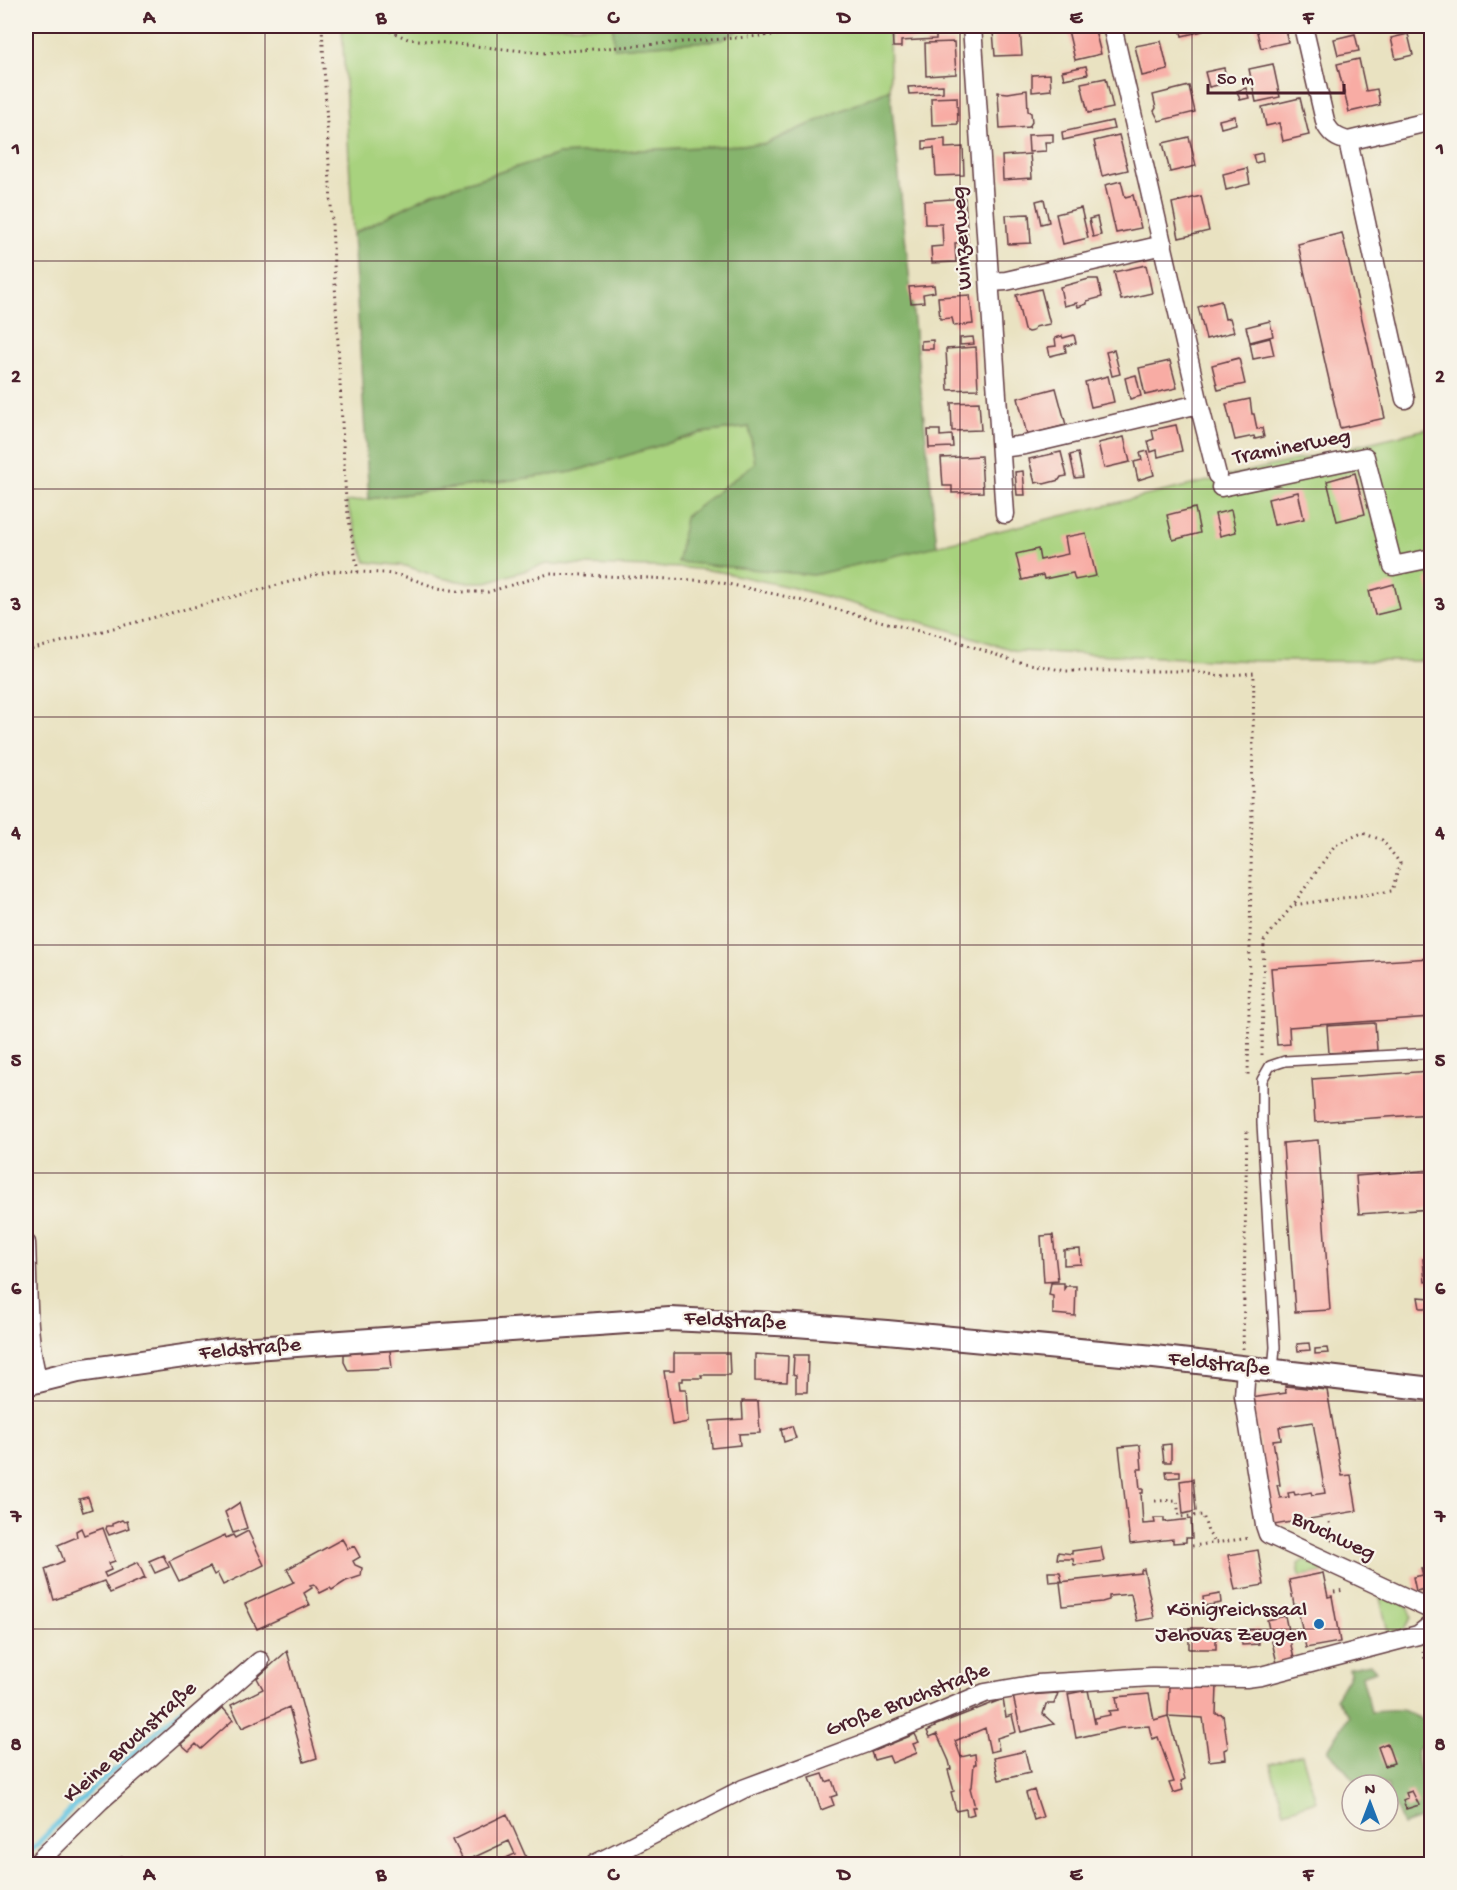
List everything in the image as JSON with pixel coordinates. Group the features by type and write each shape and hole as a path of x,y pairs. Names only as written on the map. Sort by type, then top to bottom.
{"street":[{"name":"Winzerweg","path":"972,26 1005,514"},
{"name":"Traminerweg","path":"1112,26 1199,404 1219,481 1365,457 1393,566 1431,558"},
{"path":"1303,26 1326,125 1331,134 1348,141 1431,121"},
{"path":"1348,141 1405,399"},
{"path":"990,282 1163,245"},
{"path":"1001,448 1025,445 1199,404"},
{"name":"Feldstraße","path":"26,1243 34,1367 32,1382 78,1371 226,1350 670,1319 796,1325 1244,1360 1273,1371 1431,1389"},
{"name":"Bruchweg","path":"1244,1360 1245,1396 1264,1525 1275,1538 1431,1610"},
{"name":"Große Bruchstraße","path":"595,1864 743,1789 866,1743 985,1693 1037,1684 1152,1677 1246,1678 1261,1676 1418,1635 1431,1624"},
{"name":"Kleine Bruchstraße","path":"36,1864 100,1801 260,1660"}],"lane":[{"path":"1273,1371 1275,1347 1262,1123 1262,1080 1270,1066 1285,1061 1431,1053"}],"path":[{"path":"322,26 346,502 358,572"},
{"path":"379,26 408,39 543,53 773,36 824,31 828,26"},
{"path":"26,651 331,571 403,576 438,588 464,592 488,592 548,574 714,581 788,597 888,625 953,640 1014,661 1066,671 1192,671 1220,676 1254,673 1248,1084"},
{"path":"1262,1080 1264,941 1293,905 1335,845 1362,833 1382,840 1400,863 1392,891 1293,905"},
{"path":"1244,1360 1247,1119"},
{"path":"1155,1501 1177,1500 1179,1517 1203,1515 1208,1532 1215,1542"},
{"path":"1192,1546 1258,1537 1275,1538"}],"green space":[{"path":"342,26 613,26 615,48 722,40 745,26 889,26 890,89 765,144 559,154 433,193 353,234"},
{"path":"613,26 745,26 722,40 614,48"},
{"path":"890,89 937,546 813,575 678,562 685,517 755,463 749,427 701,433 572,472 369,499 353,234 433,193 559,154 765,144"},
{"path":"750,427 755,463 685,517 813,575 1431,428 1431,661 1256,661 1016,651 943,628 790,587 716,571 686,568 547,564 487,582 464,582 441,578 406,566 366,562 346,502 572,472 701,433"},
{"path":"1304,1560 1329,1571 1300,1576 1298,1564"},
{"path":"1379,1594 1405,1604 1411,1612 1412,1618 1400,1634 1389,1636"},
{"path":"1370,1664 1376,1671 1362,1676 1371,1712 1403,1710 1431,1724 1427,1743 1417,1749 1417,1758 1431,1815 1403,1825 1400,1818 1400,1773 1348,1773 1328,1750 1349,1716 1336,1698 1350,1674 1349,1668"},
{"path":"1302,1754 1316,1801 1284,1811 1270,1764"}],"building":[{"path":"892,26 912,26 912,32 936,31 936,39 901,41 901,47 893,47"},
{"path":"1067,26 1094,26 1101,54 1075,60"},
{"path":"1202,26 1203,31 1182,36 1180,28"},
{"path":"1252,26 1284,26 1288,42 1261,48 1256,28"},
{"path":"1020,29 1022,55 995,56 993,31"},
{"path":"1355,34 1359,51 1338,55 1334,39"},
{"path":"1408,34 1413,55 1396,59 1391,38"},
{"path":"1161,41 1168,70 1142,76 1135,46"},
{"path":"954,42 956,74 926,76 925,43"},
{"path":"1359,59 1366,91 1377,89 1380,105 1349,112 1337,64"},
{"path":"1273,64 1280,97 1256,102 1249,69"},
{"path":"1086,66 1088,74 1064,79 1062,71"},
{"path":"1224,68 1227,83 1209,87 1205,72"},
{"path":"1050,74 1051,90 1032,92 1032,75"},
{"path":"1106,78 1113,108 1088,113 1081,83"},
{"path":"943,85 943,92 909,94 908,87"},
{"path":"1189,86 1195,112 1159,121 1154,111 1156,108 1153,95"},
{"path":"1246,88 1249,98 1240,100 1237,91"},
{"path":"1027,90 1028,111 1031,113 1032,122 1029,127 1000,129 998,92"},
{"path":"957,97 958,124 932,125 931,98"},
{"path":"1300,98 1309,135 1283,141 1279,123 1266,126 1262,107"},
{"path":"1235,116 1236,124 1221,128 1219,120"},
{"path":"1112,121 1114,129 1063,140 1062,132"},
{"path":"1053,134 1053,142 1045,142 1046,151 1029,152 1028,135"},
{"path":"1119,135 1128,170 1102,176 1094,141"},
{"path":"1189,137 1196,166 1170,172 1163,143"},
{"path":"945,139 945,148 963,147 964,175 936,176 934,148 923,149 923,141"},
{"path":"1262,153 1263,161 1255,163 1253,155"},
{"path":"1030,154 1032,178 1003,180 1002,156"},
{"path":"1247,168 1250,184 1226,190 1223,174"},
{"path":"1121,181 1125,197 1133,195 1141,228 1116,233 1105,185"},
{"path":"1201,196 1209,231 1179,238 1172,203"},
{"path":"965,198 968,242 955,243 956,262 932,263 931,247 943,246 942,224 925,224 924,201"},
{"path":"1044,199 1049,222 1041,224 1036,201"},
{"path":"1081,208 1088,238 1063,244 1056,214"},
{"path":"1029,214 1031,243 1008,244 1006,215"},
{"path":"1097,217 1101,235 1093,237 1089,219"},
{"path":"1342,233 1385,418 1340,428 1298,244"},
{"path":"1146,265 1152,293 1121,300 1114,272"},
{"path":"1089,279 1098,279 1102,297 1087,301 1087,304 1078,307 1077,303 1064,306 1060,287"},
{"path":"934,285 935,292 923,294 924,302 911,303 909,287"},
{"path":"1041,289 1050,324 1035,327 1033,331 1028,332 1024,330 1016,295"},
{"path":"970,295 973,324 954,326 952,318 940,319 938,297"},
{"path":"1221,301 1225,319 1230,318 1234,332 1206,339 1198,307"},
{"path":"1270,321 1273,336 1250,342 1246,327"},
{"path":"1074,335 1076,343 1065,346 1066,352 1050,356 1048,347 1056,346 1055,338"},
{"path":"973,337 974,344 960,345 960,338"},
{"path":"1270,338 1274,355 1253,359 1250,343"},
{"path":"933,340 933,349 921,349 921,341"},
{"path":"976,347 978,389 948,390 946,349"},
{"path":"1114,350 1120,374 1112,376 1106,352"},
{"path":"1239,358 1245,384 1218,390 1212,365"},
{"path":"1170,361 1177,388 1145,395 1139,368"},
{"path":"1136,375 1141,396 1130,399 1125,378"},
{"path":"1108,376 1114,402 1091,407 1085,382"},
{"path":"1056,388 1066,425 1027,435 1018,398"},
{"path":"1250,399 1257,429 1262,428 1264,437 1255,439 1254,436 1235,440 1226,404"},
{"path":"979,402 981,430 952,431 951,403"},
{"path":"1176,425 1182,451 1158,457 1157,450 1151,452 1148,441 1154,439 1152,430"},
{"path":"928,430 940,430 940,436 952,435 953,447 929,448"},
{"path":"1124,437 1130,462 1104,468 1098,443"},
{"path":"1148,451 1154,475 1138,480 1134,462 1142,460 1140,453"},
{"path":"1061,452 1067,476 1044,484 1035,483 1029,459"},
{"path":"1078,453 1083,477 1075,478 1070,455"},
{"path":"981,456 983,492 952,493 952,486 943,486 941,458"},
{"path":"1023,471 1025,495 1017,495 1015,472"},
{"path":"1355,473 1365,514 1337,521 1327,481"},
{"path":"1298,492 1304,519 1274,525 1268,499"},
{"path":"1195,508 1200,533 1173,540 1167,515"},
{"path":"1231,510 1236,532 1220,536 1215,514"},
{"path":"1086,533 1096,576 1075,580 1073,573 1044,579 1043,575 1022,580 1016,554 1038,549 1040,560 1068,554 1065,537"},
{"path":"1431,578 1431,597 1426,579"},
{"path":"1394,584 1400,609 1375,615 1369,591"},
{"path":"1431,958 1431,1017 1289,1027 1290,1044 1277,1045 1271,968"},
{"path":"1375,1023 1377,1050 1329,1053 1327,1026"},
{"path":"1431,1071 1431,1114 1315,1122 1312,1079"},
{"path":"1318,1140 1330,1310 1295,1312 1283,1143"},
{"path":"1431,1170 1431,1209 1359,1214 1356,1176"},
{"path":"1053,1235 1058,1281 1044,1282 1041,1236"},
{"path":"1080,1249 1081,1264 1064,1265 1064,1250"},
{"path":"1431,1258 1431,1281 1425,1282 1423,1259"},
{"path":"1051,1283 1064,1283 1064,1289 1066,1286 1076,1286 1075,1316 1053,1314 1053,1296 1049,1295"},
{"path":"1418,1297 1431,1298 1431,1308 1420,1308"},
{"path":"1309,1343 1310,1350 1298,1351 1297,1344"},
{"path":"1327,1348 1328,1353 1315,1354 1315,1349"},
{"path":"390,1350 392,1368 348,1370 344,1362 344,1354"},
{"path":"674,1353 729,1353 730,1375 701,1375 702,1378 683,1378 683,1381 679,1381 680,1389 686,1389 688,1422 672,1425 664,1371 674,1371"},
{"path":"755,1354 788,1356 787,1382 755,1381"},
{"path":"794,1355 808,1355 807,1392 796,1392 796,1375 793,1374"},
{"path":"1285,1386 1327,1390 1342,1476 1351,1475 1357,1511 1274,1525 1251,1398 1286,1393","holes":["1313,1422 1325,1493 1312,1495 1311,1492 1295,1495 1294,1492 1288,1493 1289,1497 1280,1498 1273,1440 1281,1439 1279,1427"]},
{"path":"742,1401 758,1401 760,1433 739,1434 740,1445 712,1448 710,1421 743,1419"},
{"path":"792,1426 796,1438 784,1442 781,1429"},
{"path":"1171,1444 1171,1462 1164,1462 1162,1445"},
{"path":"1140,1445 1142,1469 1138,1469 1140,1489 1143,1489 1141,1493 1143,1524 1155,1523 1154,1518 1164,1518 1164,1522 1191,1519 1192,1538 1186,1538 1186,1542 1173,1543 1173,1539 1130,1544 1119,1447"},
{"path":"1166,1471 1180,1471 1180,1477 1167,1478"},
{"path":"1193,1479 1196,1511 1183,1514 1180,1481"},
{"path":"88,1497 92,1509 83,1512 79,1499"},
{"path":"239,1503 247,1528 233,1533 225,1512"},
{"path":"122,1520 127,1521 129,1528 109,1535 107,1526 112,1526"},
{"path":"81,1528 84,1535 103,1528 115,1561 109,1563 111,1570 104,1573 106,1577 138,1562 145,1578 110,1593 104,1581 54,1600 45,1569 64,1561 58,1545 77,1537 76,1531"},
{"path":"248,1531 264,1565 223,1585 217,1573 214,1575 210,1567 179,1581 169,1561 225,1535 226,1538 233,1535 235,1538"},
{"path":"342,1539 348,1549 354,1546 360,1557 353,1561 355,1565 362,1568 361,1576 346,1581 332,1590 330,1588 320,1593 314,1584 310,1585 312,1588 304,1593 310,1605 257,1629 245,1604 294,1582 287,1569"},
{"path":"1101,1547 1104,1561 1074,1565 1073,1559 1057,1559 1058,1552 1072,1554 1072,1551"},
{"path":"1258,1550 1264,1585 1235,1590 1228,1555"},
{"path":"163,1555 169,1567 155,1573 149,1561"},
{"path":"1431,1567 1431,1594 1426,1595 1425,1589 1416,1591 1413,1577 1423,1575 1421,1568"},
{"path":"1144,1569 1154,1618 1137,1621 1131,1594 1109,1596 1109,1600 1102,1602 1063,1606 1060,1582 1141,1573"},
{"path":"1048,1572 1060,1572 1062,1581 1049,1582"},
{"name":"Königreichssaal Jehovas Zeugen","path":"1323,1573 1328,1597 1332,1596 1340,1642 1306,1648 1289,1580"},
{"path":"1220,1594 1221,1603 1204,1606 1203,1597"},
{"path":"1285,1616 1294,1659 1277,1663 1267,1620"},
{"path":"1189,1628 1216,1628 1216,1649 1189,1649"},
{"path":"1258,1629 1259,1644 1242,1645 1241,1631"},
{"path":"287,1651 317,1758 304,1762 289,1707 242,1728 231,1705 263,1689 257,1678"},
{"path":"1169,1685 1217,1686 1216,1714 1223,1715 1228,1748 1224,1750 1225,1759 1209,1761 1203,1718 1168,1716"},
{"path":"1088,1690 1095,1724 1095,1718 1110,1715 1109,1711 1118,1710 1116,1697 1149,1694 1154,1720 1168,1716 1185,1779 1181,1781 1183,1790 1173,1793 1169,1783 1174,1782 1158,1737 1152,1739 1149,1726 1121,1728 1076,1738 1068,1694"},
{"path":"1058,1693 1054,1704 1046,1704 1043,1714 1054,1724 1021,1732 1013,1696"},
{"path":"1003,1699 1006,1717 1012,1715 1016,1732 997,1738 999,1750 990,1752 985,1728 955,1741 961,1757 975,1754 976,1764 974,1764 972,1787 970,1788 975,1807 972,1807 974,1814 967,1816 966,1809 956,1811 951,1792 954,1791 948,1770 951,1769 949,1761 937,1734 930,1737 927,1731 934,1726"},
{"path":"223,1708 233,1720 201,1749 196,1744 189,1751 181,1744"},
{"path":"915,1734 919,1742 913,1744 917,1753 892,1763 889,1756 874,1760 871,1752"},
{"path":"1387,1743 1394,1763 1385,1766 1378,1747"},
{"path":"1025,1751 1030,1773 999,1780 994,1758"},
{"path":"823,1774 826,1782 832,1780 837,1795 831,1797 834,1805 821,1810 810,1778"},
{"path":"1034,1790 1043,1817 1034,1820 1026,1793"},
{"path":"1412,1791 1419,1805 1406,1809 1403,1800 1408,1798 1406,1793"},
{"path":"507,1814 529,1864 493,1864 515,1854 509,1841 464,1862 453,1840"},
{"path":"122,1857 125,1864 101,1864"}],"waterway":[{"path":"26,1856 74,1806 184,1707"}],"place":[{"name":"Königreichssaal Jehovas Zeugen","path":"1319,1624"}]}
